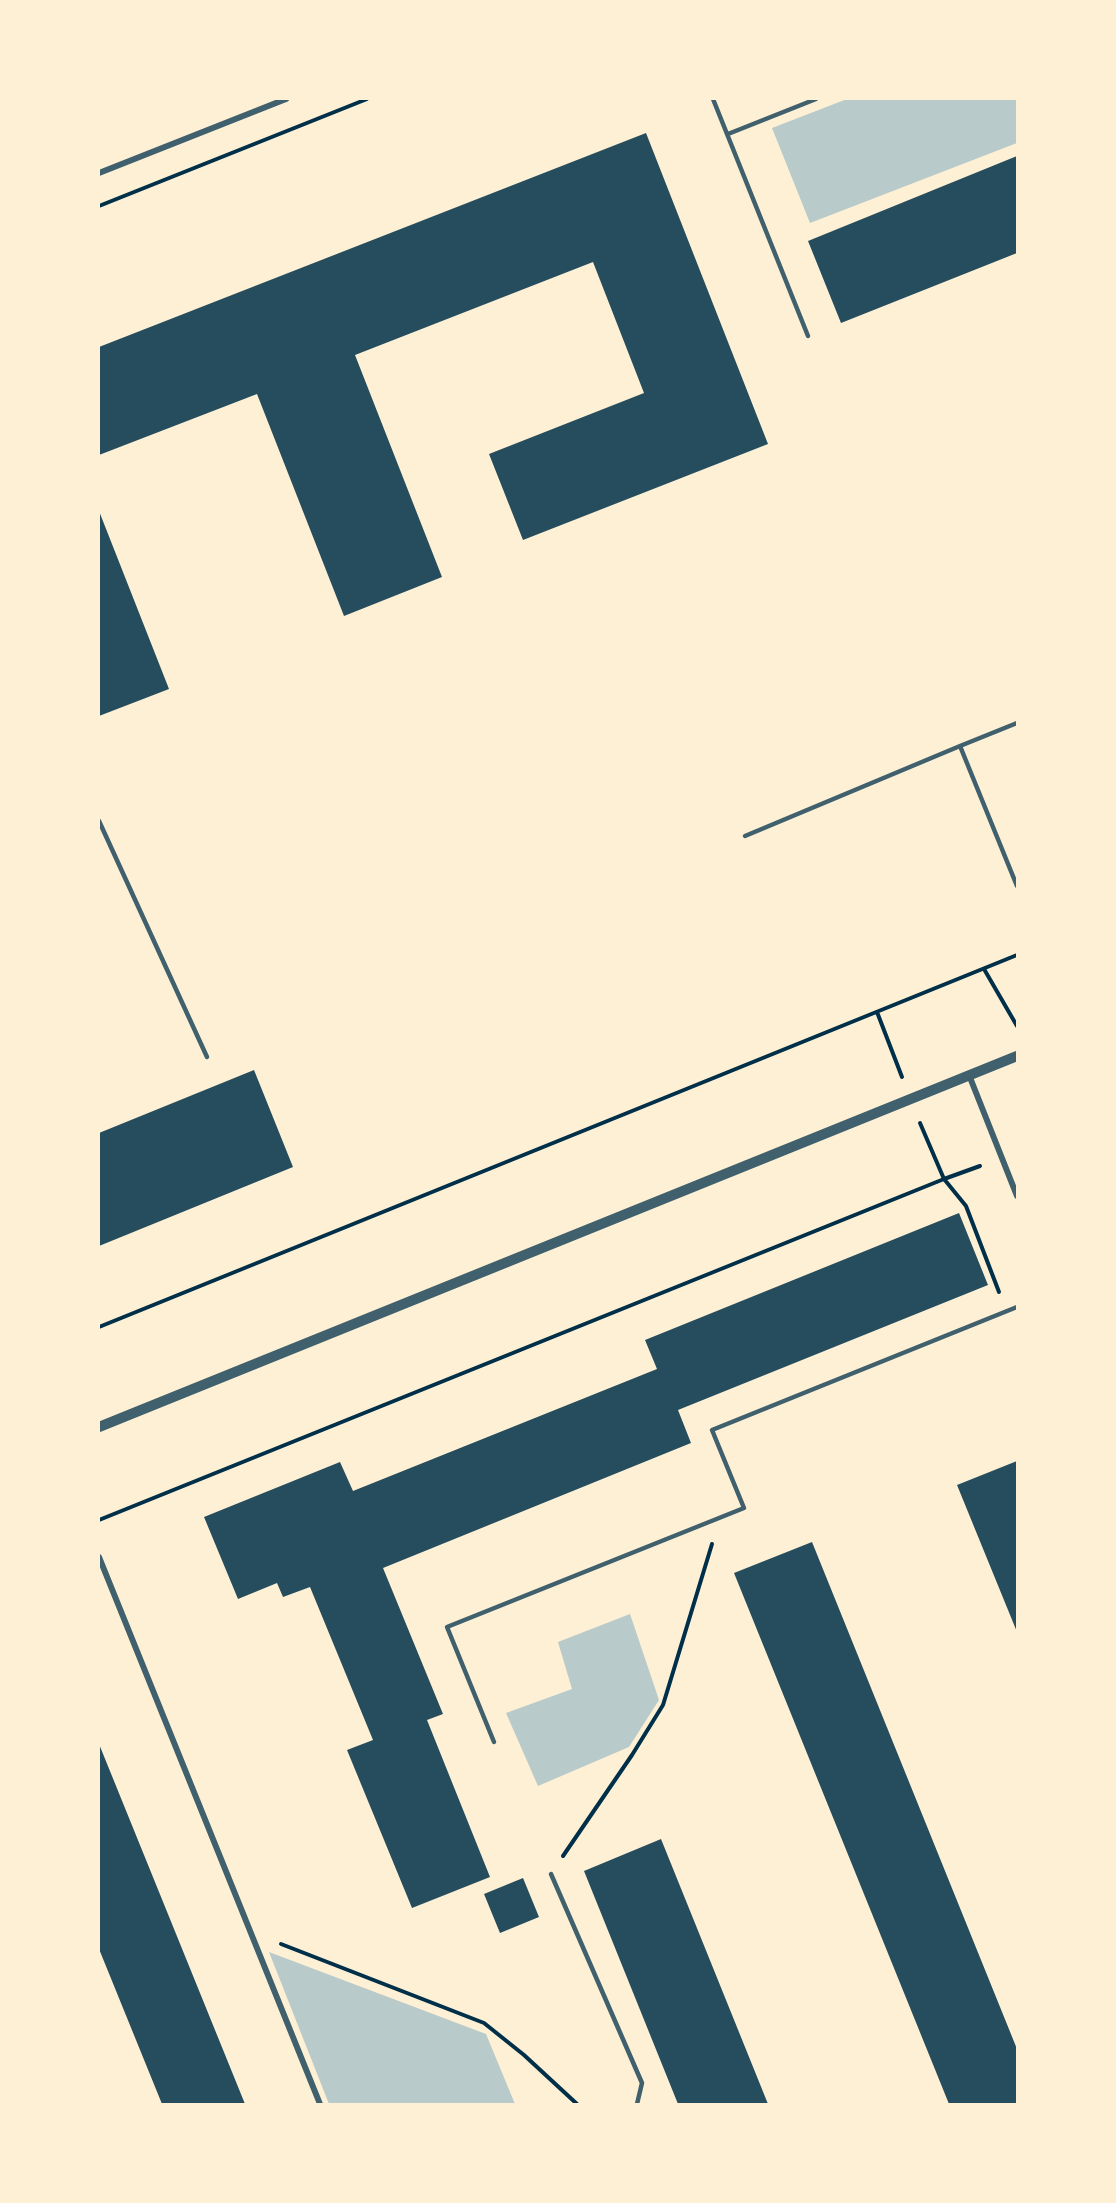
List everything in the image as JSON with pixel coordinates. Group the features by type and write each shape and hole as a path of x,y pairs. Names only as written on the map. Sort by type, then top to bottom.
{"street":[{"path":"100,173 286,99"},
{"path":"99,1426 1017,1056"},
{"path":"969,1075 1017,1196"},
{"path":"99,1557 320,2104"}],"lane":[{"path":"713,99 808,336"},
{"path":"728,134 816,99"},
{"path":"99,165 100,173"},
{"path":"746,836 1017,723"},
{"path":"960,746 1017,886"},
{"path":"99,821 207,1057"},
{"path":"494,1742 447,1627 744,1508 712,1430 1017,1308"},
{"path":"551,1874 642,2083 638,2104"}],"path":[{"path":"99,206 367,99"},
{"path":"99,1327 1017,955"},
{"path":"984,969 1017,1026"},
{"path":"877,1012 944,1179 966,1206 1006,1312"},
{"path":"99,1520 944,1179 1002,1159"},
{"path":"551,1874 663,1705 721,1517"},
{"path":"251,1932 484,2024 524,2055 577,2104"}],"shaded area":[{"path":"847,99 1017,99 1017,143 810,223 772,128"},
{"path":"630,1614 659,1700 629,1747 538,1786 506,1713 572,1689 558,1642"},
{"path":"269,1952 486,2034 515,2104 329,2104"}],"building":[{"path":"646,133 768,444 523,540 489,454 644,393 593,262 355,355 442,577 344,616 257,394 99,455 99,347"},
{"path":"1017,156 1017,253 841,323 808,241"},
{"path":"99,511 169,689 99,716"},
{"path":"254,1070 293,1167 99,1246 99,1133"},
{"path":"959,1213 988,1285 678,1410 691,1443 383,1568 443,1714 427,1720 490,1877 412,1908 347,1750 373,1740 310,1587 283,1597 277,1583 238,1599 204,1517 340,1462 353,1491 657,1369 645,1340"},
{"path":"1017,1461 1017,1632 957,1485"},
{"path":"812,1542 1017,2049 1017,2104 949,2104 734,1573"},
{"path":"99,1744 245,2104 162,2104 99,1949"},
{"path":"661,1839 768,2104 678,2104 584,1871"},
{"path":"523,1878 539,1917 500,1933 484,1894"}]}
